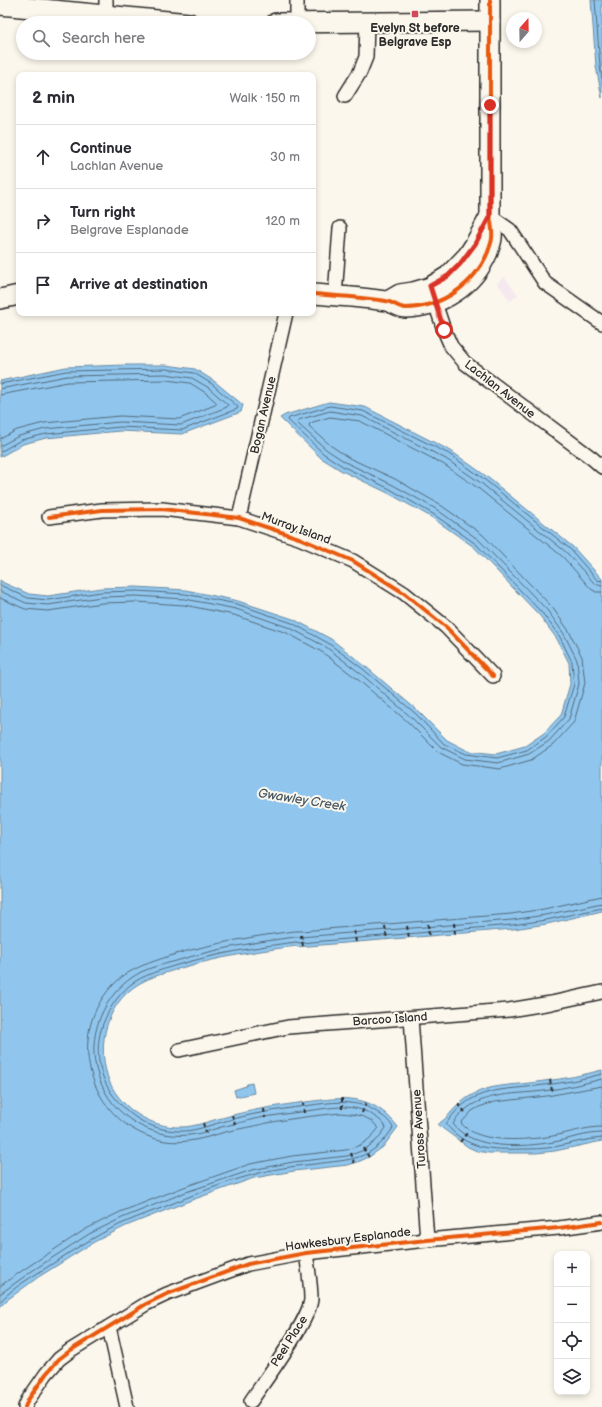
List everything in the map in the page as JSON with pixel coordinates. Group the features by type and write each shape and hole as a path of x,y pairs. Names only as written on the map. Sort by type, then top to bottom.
{"street":[{"path":"296,0 296,16"},
{"path":"316,294 388,301 400,294 413,292 433,294 460,264 475,244 490,216 490,0"},
{"path":"0,5 106,7 153,16"},
{"path":"316,22 490,21"},
{"path":"345,96 360,72 366,57 367,22"},
{"path":"490,216 510,230 545,283 602,323"},
{"path":"335,296 340,228"},
{"name":"Lachlan Avenue","path":"433,294 444,330 452,346 465,363 593,458 602,467"},
{"path":"0,299 16,296"},
{"name":"Bogan Avenue","path":"239,518 285,316"},
{"name":"Murray Island","path":"49,517 102,510 162,510 239,518 299,538 352,561 404,593 446,627 493,676"},
{"name":"Barcoo Island","path":"179,1050 288,1027 509,1010 602,992"},
{"name":"Tuross Avenue","path":"411,1018 427,1240"},
{"name":"Hawkesbury Esplanade","path":"25,1407 28,1400 46,1374 59,1359 71,1350 146,1304 248,1264 306,1253 559,1228 602,1222"},
{"name":"Peel Place","path":"251,1400 308,1312 311,1300 306,1253"},
{"path":"109,1327 127,1407"}],"path":[{"path":"454,922 455,934"},
{"path":"428,924 429,936"},
{"path":"385,926 387,940"},
{"path":"407,926 408,938"},
{"path":"354,931 356,942"},
{"path":"301,935 302,946"},
{"path":"550,1080 552,1091"},
{"path":"342,1098 342,1109"},
{"path":"303,1102 304,1114"},
{"path":"362,1113 366,1102"},
{"path":"458,1104 465,1112"},
{"path":"264,1109 265,1118"},
{"path":"232,1115 234,1125"},
{"path":"203,1123 206,1133"},
{"path":"460,1142 467,1133"},
{"path":"363,1148 369,1158"},
{"path":"351,1153 354,1163"}],"shaded area":[{"path":"504,277 518,295 510,301 497,283"}],"water":[{"path":"591,0 602,0 602,98 596,66"},
{"path":"166,365 195,369 214,381 243,405 241,412 182,434 120,431 46,438 23,444 0,457 0,381 66,367"},
{"name":"Gwawley Creek","path":"329,402 365,407 451,451 486,476 573,547 602,579 602,911 547,924 513,929 297,946 253,952 181,968 150,978 133,988 122,998 113,1010 107,1024 103,1053 105,1068 115,1092 130,1109 139,1115 159,1124 186,1127 263,1108 319,1100 348,1099 362,1101 378,1108 391,1118 398,1127 383,1147 369,1157 358,1162 348,1165 294,1171 254,1178 189,1201 126,1226 94,1242 37,1278 0,1307 0,580 29,594 48,596 101,588 136,587 186,590 238,601 293,619 331,639 418,711 447,740 468,751 496,754 525,746 544,733 561,715 570,684 569,663 557,639 540,616 474,547 431,517 388,493 342,471 321,458 280,418 285,415"},
{"path":"602,1070 602,1141 555,1151 536,1153 489,1153 477,1151 468,1147 438,1125 458,1105 480,1091 503,1086 566,1078"},
{"path":"252,1083 254,1093 236,1097 234,1090"}],"cycle path":[{"path":"316,294 386,301 403,308 419,307 444,299 455,292 474,275 482,264 492,241 490,216 490,0"},
{"path":"49,517 102,510 162,509 239,518 299,538 353,561 404,593 446,627 493,676"},
{"path":"25,1407 28,1400 46,1374 59,1359 71,1350 146,1304 167,1294 248,1264 306,1253 559,1228 602,1222"}],"place":[{"name":"Evelyn St before Belgrave Esp","path":"415,14"}],"route":[{"path":"444,330 430,286 448,276 468,255 490,216 490,105"}]}
